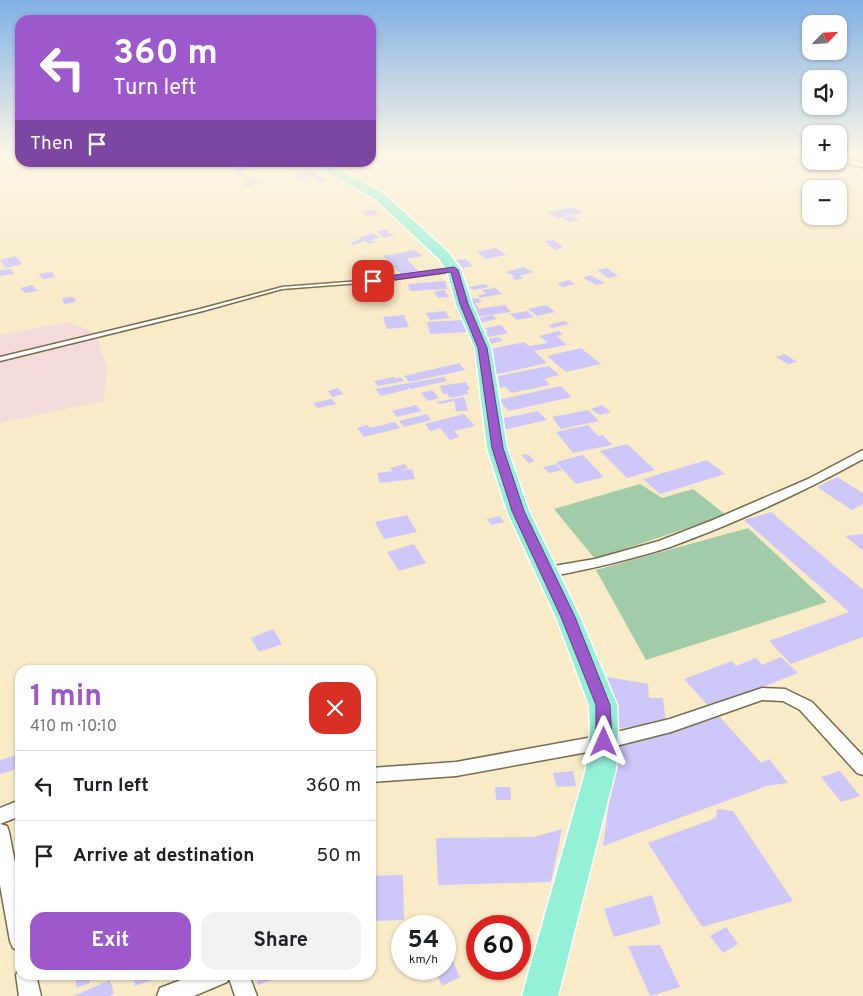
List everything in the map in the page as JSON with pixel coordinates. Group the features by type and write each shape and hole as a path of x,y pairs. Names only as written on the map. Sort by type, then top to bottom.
{"main road":[{"path":"384,200 444,256 454,270 464,304 483,348 498,448 518,511 548,572 603,705 604,742 601,769 540,996"}],"street":[{"path":"548,572 595,563 664,544 691,534 812,482 863,454"},
{"path":"376,775 456,769 604,742 671,724 762,694 784,695 806,706 863,768"},
{"path":"0,816 15,810"},
{"path":"0,832 15,914"},
{"path":"27,980 30,996"},
{"path":"168,996 208,980"},
{"path":"241,980 246,996"}],"lane":[{"path":"0,359 201,310 282,288 365,282 454,270"}],"shaded area":[{"path":"68,322 96,333 107,368 104,401 0,423 0,335"}],"green space":[{"path":"640,484 662,498 693,489 726,515 595,559 554,509"},
{"path":"748,528 827,602 646,660 596,570"}],"building":[{"path":"573,207 583,213 557,218 548,212"},
{"path":"373,210 379,215 367,216 363,212"},
{"path":"573,216 579,220 569,222 563,217"},
{"path":"385,229 390,234 396,235 384,238 377,231"},
{"path":"372,233 380,237 371,240 376,242 369,244 365,241 354,245 350,243 361,239 358,238"},
{"path":"554,240 563,247 555,250 544,241"},
{"path":"496,248 506,255 486,259 477,252"},
{"path":"415,250 423,256 407,259 418,271 401,274 383,256"},
{"path":"16,256 22,264 6,268 0,260"},
{"path":"466,259 473,266 463,268 456,260"},
{"path":"523,267 533,272 520,276 523,278 516,280 512,278 515,277 506,272"},
{"path":"607,268 618,276 608,278 597,270"},
{"path":"11,269 14,274 0,276 0,270"},
{"path":"52,272 55,277 43,279 39,274"},
{"path":"590,275 605,283 597,285 583,278"},
{"path":"569,280 575,284 563,287 557,284"},
{"path":"445,281 447,289 410,291 408,284"},
{"path":"485,284 489,287 473,290 469,287"},
{"path":"32,285 38,291 25,293 20,288"},
{"path":"496,288 502,294 480,298 478,295 486,294 482,290"},
{"path":"444,290 449,297 438,298 434,292"},
{"path":"74,297 76,302 64,304 62,298"},
{"path":"478,298 482,302 475,303 479,308 472,309 465,300"},
{"path":"505,305 511,312 474,317 469,310"},
{"path":"546,305 555,312 537,316 528,309"},
{"path":"445,311 450,318 430,320 426,313"},
{"path":"527,311 534,317 517,320 510,314"},
{"path":"404,315 409,327 387,329 383,317"},
{"path":"492,315 497,319 480,323 475,319"},
{"path":"464,320 468,332 430,334 427,322"},
{"path":"565,321 569,324 552,328 548,325"},
{"path":"501,325 508,333 488,337 485,332 488,332 485,328"},
{"path":"559,331 563,334 557,336 567,345 534,351 547,363 493,375 491,349 524,342 529,346 548,343 539,336"},
{"path":"499,337 503,341 485,345 481,340"},
{"path":"581,348 601,364 566,372 547,356"},
{"path":"784,354 797,362 788,364 776,357"},
{"path":"459,363 465,370 409,382 404,376"},
{"path":"549,366 559,375 544,379 550,385 511,393 506,387 500,388 498,376"},
{"path":"394,377 396,379 401,377 404,381 378,386 374,381"},
{"path":"444,377 447,381 411,389 405,385 409,389 381,396 375,389"},
{"path":"466,382 470,390 466,390 469,394 450,398 447,394 443,394 440,386"},
{"path":"561,386 572,397 509,411 498,400"},
{"path":"338,388 343,394 332,397 328,391"},
{"path":"432,390 439,398 428,401 421,393"},
{"path":"464,397 468,411 456,411 454,401 440,404 436,402"},
{"path":"332,399 336,404 317,408 313,403"},
{"path":"416,405 422,411 397,417 392,411"},
{"path":"602,405 611,412 600,415 591,409"},
{"path":"588,410 599,421 561,429 552,417"},
{"path":"538,411 547,420 504,430 495,420"},
{"path":"427,414 431,420 404,427 399,421"},
{"path":"464,414 475,426 454,431 460,437 450,440 440,428 430,431 425,424"},
{"path":"395,422 400,428 364,437 357,428 367,425 370,428"},
{"path":"588,425 598,436 603,435 612,445 573,453 556,432"},
{"path":"627,444 655,470 627,478 600,451"},
{"path":"527,454 535,461 529,463 521,455"},
{"path":"583,455 604,477 576,484 556,462"},
{"path":"707,460 725,474 660,494 643,479"},
{"path":"405,464 408,468 401,470 412,469 415,479 380,483 377,473 393,471 390,468"},
{"path":"556,464 562,470 549,473 543,467"},
{"path":"837,477 863,493 863,504 852,510 817,487"},
{"path":"771,512 863,590 863,637 791,664 769,641 849,612 744,520"},
{"path":"407,515 417,532 384,539 375,522"},
{"path":"499,516 504,522 491,525 487,519"},
{"path":"863,534 863,551 845,536"},
{"path":"414,544 426,563 399,571 387,552"},
{"path":"273,629 282,644 259,652 251,638"},
{"path":"781,657 798,673 710,708 684,679 732,661 736,666 756,658 762,665"},
{"path":"607,677 648,684 649,698 663,698 666,724 609,729"},
{"path":"720,717 761,763 769,759 788,783 767,786 603,846 617,745"},
{"path":"15,756 15,770 0,774 0,760"},
{"path":"573,771 576,786 557,787 553,773"},
{"path":"840,771 860,796 841,802 821,777"},
{"path":"495,787 510,787 511,800 496,800"},
{"path":"717,809 733,811 793,901 702,927 648,843 716,818"},
{"path":"562,829 551,882 438,885 436,838 534,837"},
{"path":"403,875 404,915 391,915 391,920 376,921 376,876"},
{"path":"652,895 661,924 614,937 604,909"},
{"path":"726,927 738,944 723,953 710,936"},
{"path":"660,945 680,987 650,996 628,946"},
{"path":"456,968 460,977 456,979"},
{"path":"75,980 89,980 90,983 77,988"},
{"path":"110,980 114,994 109,996 74,996"},
{"path":"134,980 152,980 135,986"},
{"path":"257,980 272,980 258,985"},
{"path":"439,980 454,980 442,986"}],"route":[{"path":"373,281 454,270 464,304 483,348 498,448 518,511 568,617 603,705 604,742"}]}
